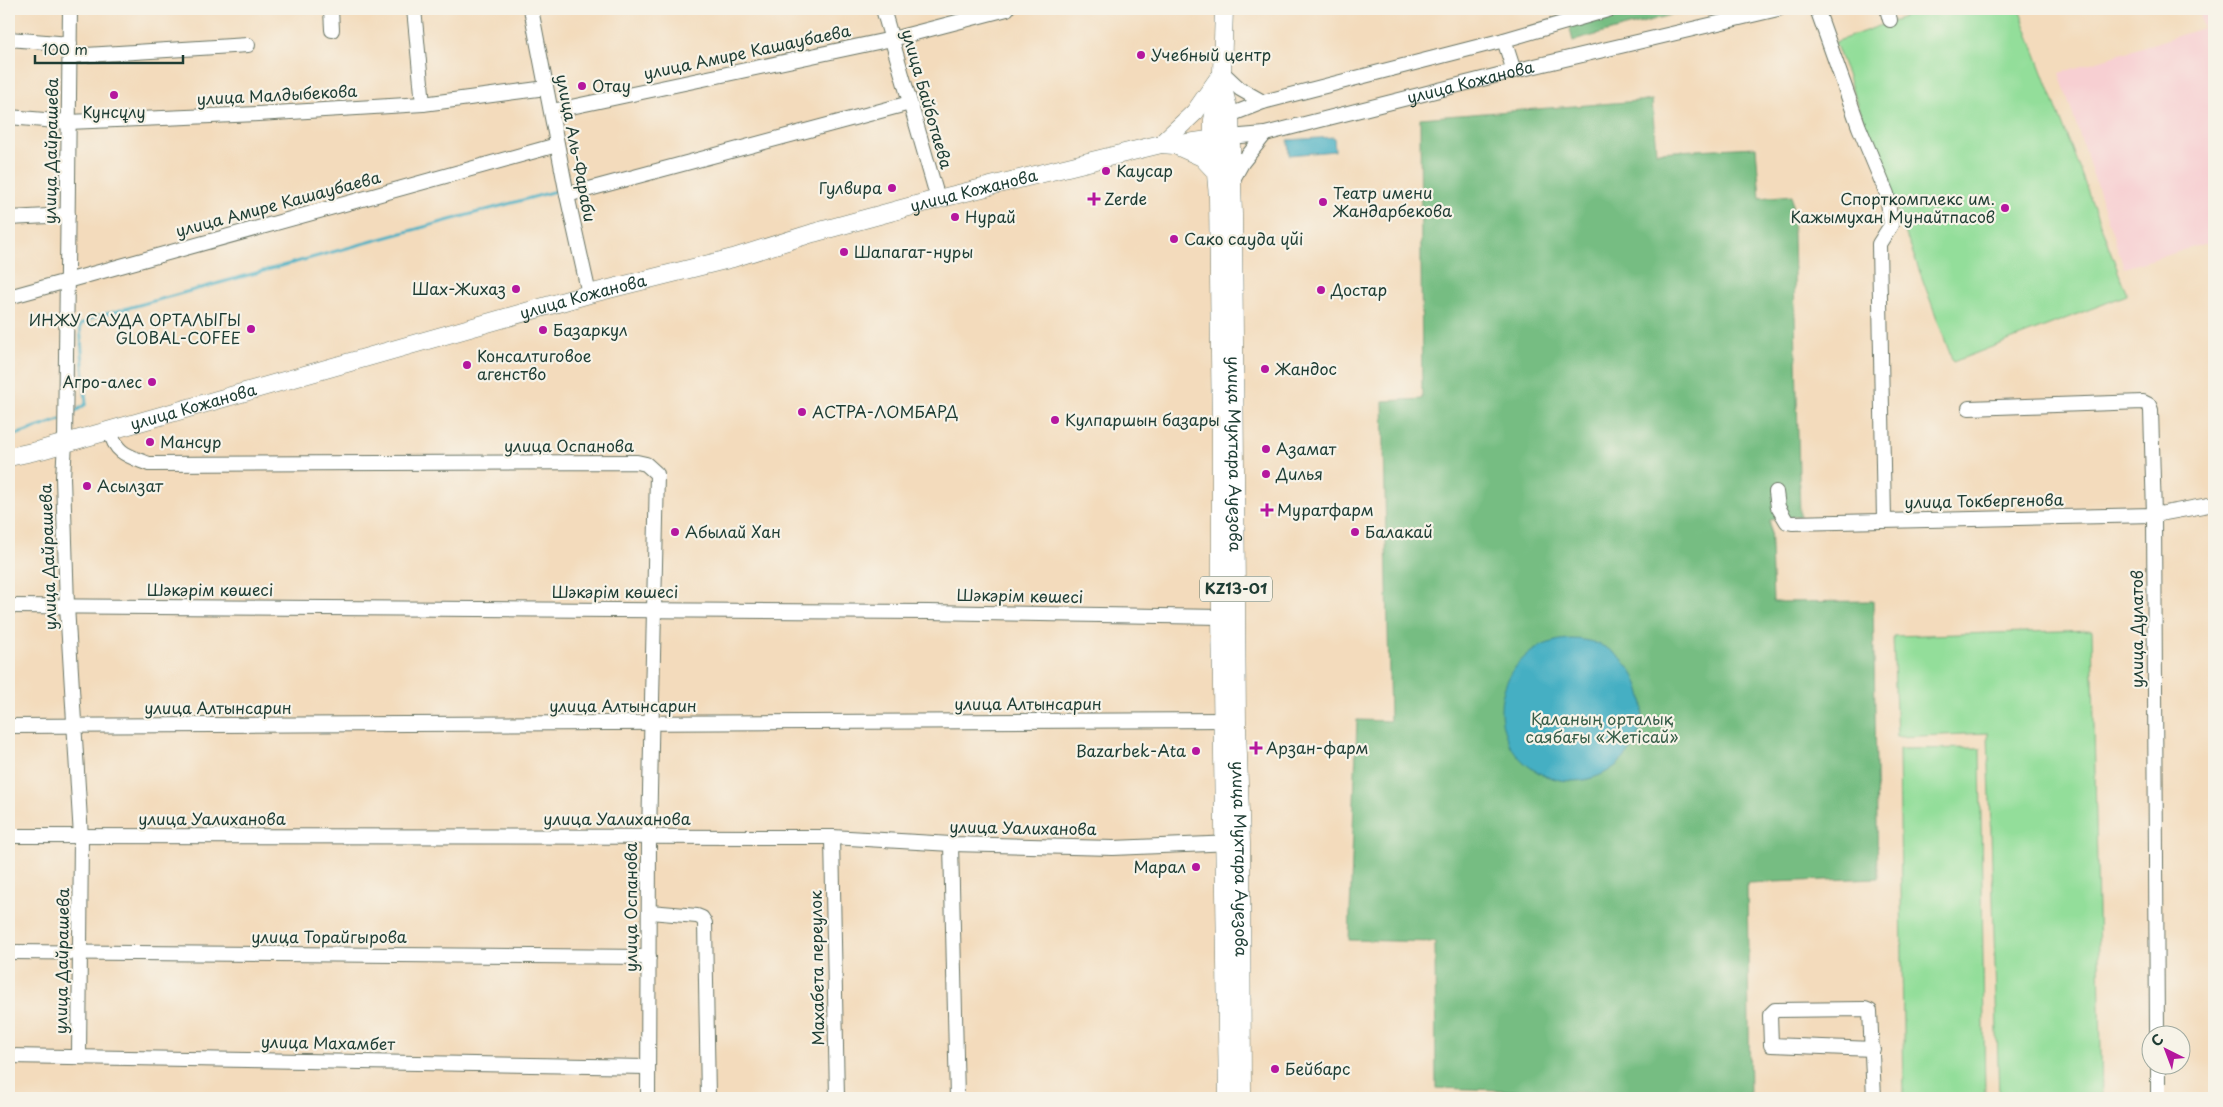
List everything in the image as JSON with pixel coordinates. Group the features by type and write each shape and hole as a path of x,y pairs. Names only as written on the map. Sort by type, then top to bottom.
{"main road":[{"name":"улица Мухтара Ауезова","path":"1224,9 1221,139 1217,173 1222,432 1221,617 1230,720"},
{"path":"1178,127 1195,112 1221,77"},
{"name":"улица Кожанова","path":"1167,144 1178,127 1221,118"},
{"name":"улица Мухтара Ауезова","path":"1221,139 1231,184 1233,214 1230,720 1242,1098"},
{"name":"улица Кожанова","path":"9,457 65,443 589,294 733,258 813,233 938,200 1167,144 1221,139"},
{"path":"1167,144 1202,157 1217,173"},
{"name":"улица Мухтара Ауезова","path":"1228,1098 1233,843"}],"street":[{"name":"улица Дайрашева","path":"70,9 63,477 67,606 80,837 81,953 79,1056"},
{"path":"331,9 332,30"},
{"path":"414,9 423,104"},
{"name":"улица Аль-Фараби","path":"531,9 567,195 589,294"},
{"name":"улица Байботаева","path":"883,9 938,200"},
{"name":"улица Амире Кашаубаева","path":"552,111 892,40 1006,9"},
{"name":"улица Кожанова","path":"1221,118 1263,102 1504,40 1611,9"},
{"name":"улица Кожанова","path":"1221,139 1265,134 1514,71 1778,9"},
{"path":"1817,9 1859,127 1887,194 1891,225 1879,244 1884,520"},
{"path":"9,39 70,50"},
{"path":"1504,40 1514,71"},
{"name":"улица Дайрашева","path":"70,50 248,45"},
{"path":"1221,77 1263,102"},
{"name":"улица Малдыбекова","path":"9,117 68,122 258,114 423,104 546,88"},
{"path":"567,195 910,103"},
{"path":"1231,184 1242,163 1265,134"},
{"name":"улица Амире Кашаубаева","path":"9,298 557,145"},
{"path":"9,218 68,215"},
{"name":"улица Дулатов","path":"1969,408 2143,402 2149,404 2151,410 2154,515 2157,1024"},
{"name":"улица Оспанова","path":"110,430 114,445 125,454 149,464 646,464 656,474 648,1098"},
{"name":"улица Токбергенова","path":"1776,492 1778,507 1786,522 2154,515 2214,504"},
{"name":"Шәкәрім көшесі","path":"9,606 653,610 1221,617"},
{"name":"улица Алтынсарин","path":"9,726 1230,720"},
{"name":"улица Уалиханова","path":"9,836 832,837 951,844 1113,848 1233,843"},
{"name":"Махабета переулок","path":"832,837 837,1098"},
{"path":"951,844 957,1098"},
{"path":"650,912 697,916 702,918 705,923 708,1098"},
{"name":"улица Торайгырова","path":"9,952 649,956"},
{"path":"1873,1049 1771,1045 1770,1014 1775,1010 1865,1008 1870,1011 1873,1049 1874,1098"},
{"name":"улица Махамбет","path":"9,1056 647,1067"},
{"path":"2158,1074 2158,1098"}],"shaded area":[{"path":"2199,9 2214,9 2214,241 2124,268 2059,73 2203,28"}],"green space":[{"path":"1694,9 1573,41 1565,10"},
{"path":"1926,9 2019,9 2127,295 1953,362 1835,42"},
{"name":"Қаланың орталық саябағы «Жетісай»","path":"1652,100 1656,152 1756,147 1760,198 1792,195 1800,516 1770,520 1773,602 1873,601 1878,878 1747,883 1750,1098 1436,1088 1435,942 1349,940 1357,720 1390,721 1383,401 1422,399 1420,118"},
{"path":"2092,630 2102,1098 1999,1098 1988,733 1897,737 1893,636"},
{"path":"1980,748 1985,1098 1904,1098 1899,749"}],"water":[{"path":"1334,137 1335,151 1289,155 1288,140"},
{"path":"1572,639 1599,645 1611,651 1622,660 1631,671 1637,683 1643,710 1637,737 1631,749 1622,760 1611,769 1599,775 1572,781 1545,775 1533,769 1522,760 1513,749 1507,737 1501,710 1507,683 1513,671 1522,660 1533,651 1545,645"}],"waterway":[{"path":"569,187 592,181"},
{"path":"70,415 86,404 80,325 95,317 563,189"},
{"path":"9,437 60,420"}],"place":[{"name":"Учебный центр","path":"1141,55"},
{"name":"Отау","path":"582,86"},
{"name":"Кунсұлу","path":"114,95"},
{"name":"Каусар","path":"1106,171"},
{"name":"Гулвира","path":"892,188"},
{"name":"Zerde","path":"1094,199"},
{"name":"Театр имени Жандарбекова","path":"1323,202"},
{"name":"Спорткомплекс им. Кажымухан Мунайтпасов","path":"2005,208"},
{"name":"Нурай","path":"955,217"},
{"name":"Сако сауда үйі","path":"1174,239"},
{"name":"Шапагат-нуры","path":"844,252"},
{"name":"Шах-Жихаз","path":"516,289"},
{"name":"Достар","path":"1321,290"},
{"name":"ИНЖУ САУДА ОРТАЛЫГЫ GLOBAL-COFEE","path":"251,329"},
{"name":"Базаркул","path":"543,330"},
{"name":"Консалтиговое агенство","path":"467,365"},
{"name":"Жандос","path":"1265,369"},
{"name":"Агро-алес","path":"152,382"},
{"name":"АСТРА-ЛОМБАРД","path":"802,412"},
{"name":"Кулпаршын базары","path":"1055,420"},
{"name":"Мансур","path":"150,442"},
{"name":"Азамат","path":"1266,449"},
{"name":"Дилья","path":"1266,474"},
{"name":"Асылзат","path":"87,486"},
{"name":"Муратфарм","path":"1267,510"},
{"name":"Абылай Хан","path":"675,532"},
{"name":"Балакай","path":"1355,532"},
{"name":"Арзан-фарм","path":"1256,748"},
{"name":"Bazarbek-Ata","path":"1196,751"},
{"name":"Марал","path":"1196,867"},
{"name":"Бейбарс","path":"1275,1069"}]}
